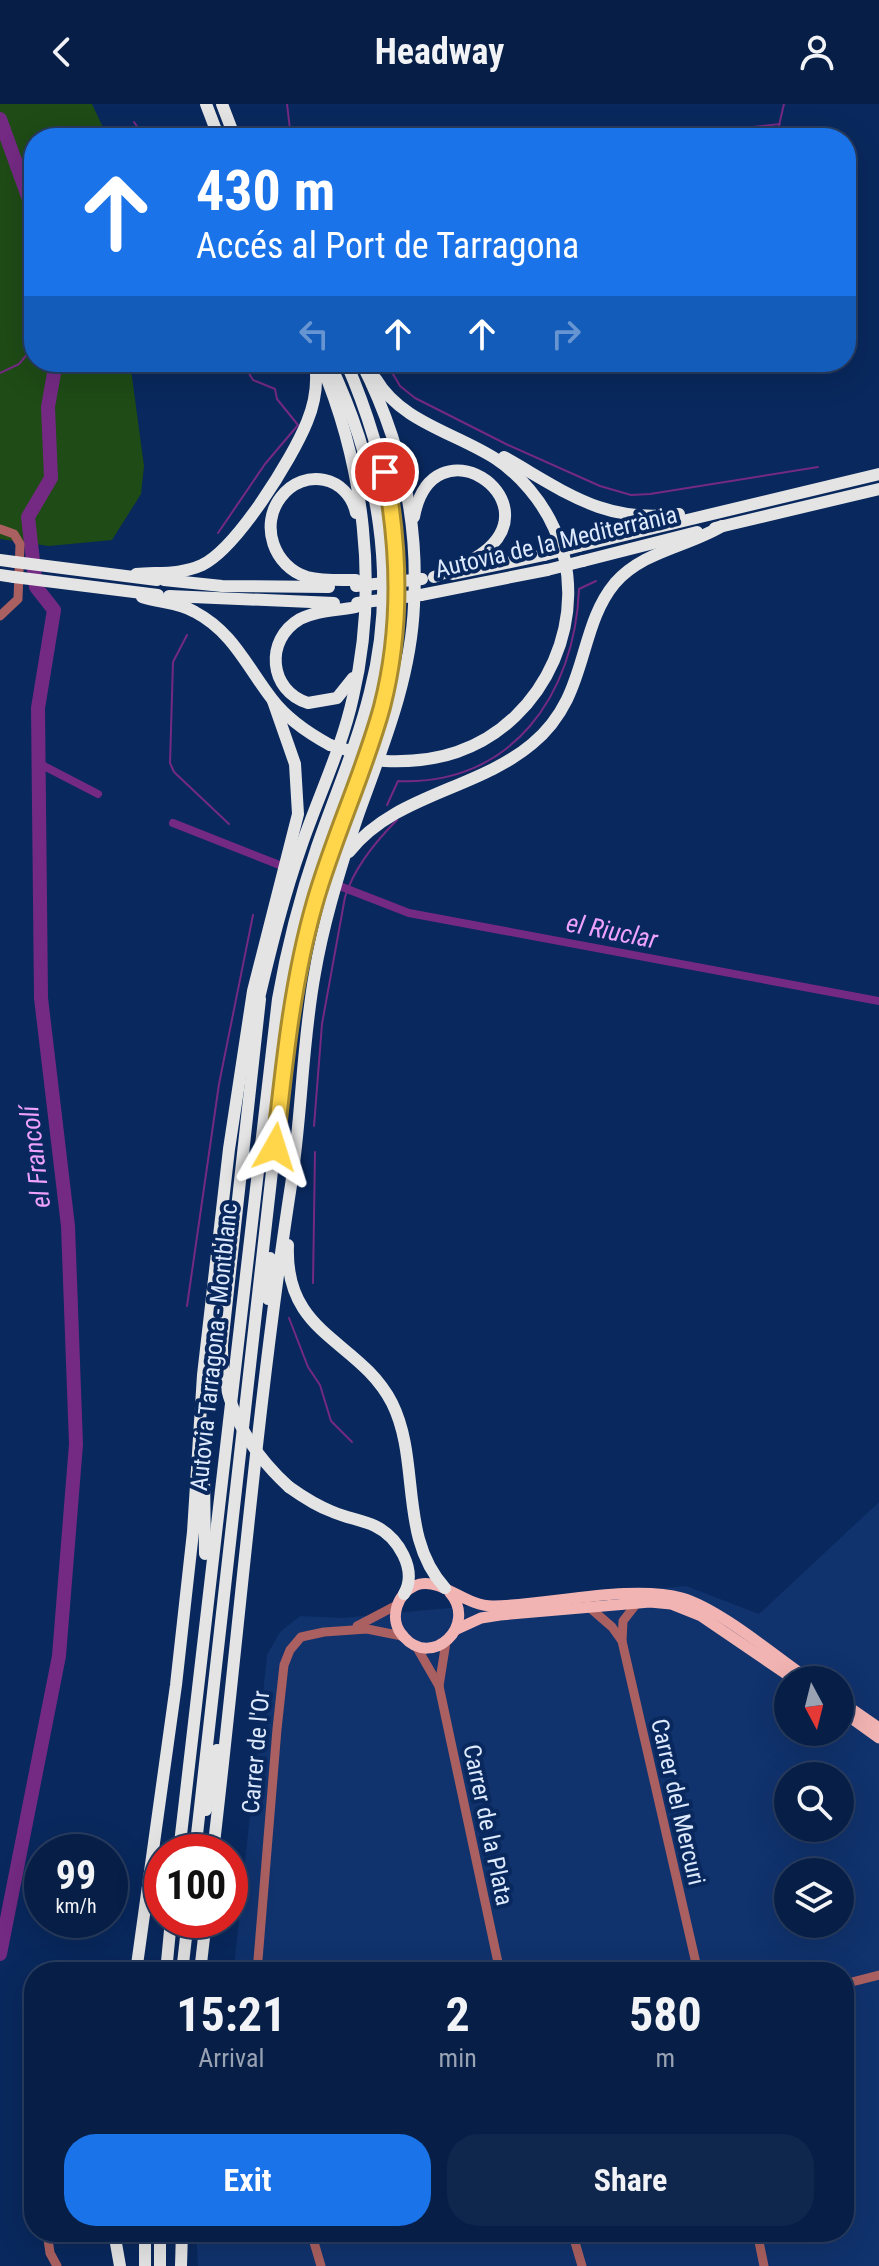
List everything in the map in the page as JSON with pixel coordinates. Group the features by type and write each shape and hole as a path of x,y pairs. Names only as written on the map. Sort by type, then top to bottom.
{"highway":[{"path":"206,104 215,128"},
{"path":"222,104 231,128"},
{"path":"157,576 201,565 221,552 240,532 307,424 317,372"},
{"path":"247,1043 290,880 353,700 358,663 362,518 350,451 322,372"},
{"name":"Autovia Tarragona - Montblanc","path":"181,1834 278,999 306,881 370,692 382,618 378,512 368,462 353,416 333,372"},
{"name":"Autovia Tarragona - Montblanc","path":"198,1834 289,1021 304,941 327,864 375,730 393,650 397,573 393,512 375,434 350,372"},
{"path":"215,1834 269,1342 291,1186 311,999 323,935 345,858 398,704 414,608 413,532 397,450 368,372"},
{"path":"158,598 193,610 223,631 273,701 301,727 330,745 385,761 422,760 460,752 506,725 543,684 557,655 566,624 564,558 547,514 506,467 389,398 371,372"},
{"path":"434,427 489,449 584,503 612,514 641,518 706,514"},
{"path":"413,532 419,499 431,481 443,474 472,471 487,478 499,494 504,516 494,543 476,558 428,578"},
{"name":"Autovia de la Mediterrània","path":"356,583 380,578 428,578 544,555 879,474"},
{"path":"356,583 308,577 283,561 271,533 276,504 282,494 301,482 322,479 340,485 355,506 363,555"},
{"name":"Autovia de la Mediterrània","path":"0,575 158,598 361,604 547,570 879,489"},
{"path":"345,858 365,833 386,818 486,773 533,744 554,721 570,695 598,614 615,583 645,560 701,539 722,526"},
{"path":"0,560 128,575 276,587 356,583"},
{"path":"358,663 344,693 331,701 315,704 296,698 285,688 275,660 281,638 298,620 315,613 361,604"},
{"path":"137,1962 172,1718 201,1446 203,1375 226,1177 259,962 298,814 295,764 273,701"},
{"path":"260,996 222,1345 226,1386 239,1424 262,1460 289,1487 321,1507 386,1533 398,1546 407,1565 409,1584 400,1600"},
{"path":"291,1186 288,1256 297,1297 320,1330 370,1373 390,1400 403,1436 423,1555 448,1590"},
{"path":"269,1205 272,1222 269,1342"},
{"path":"201,1446 209,1578"},
{"path":"200,1834 234,1664"},
{"path":"167,1962 169,1938"},
{"path":"183,1962 186,1938"},
{"path":"201,1962 204,1938"},
{"path":"116,2242 120,2266"},
{"path":"145,2242 145,2266"},
{"path":"160,2242 160,2266"},
{"path":"181,2266 182,2242"}],"main road":[{"path":"774,1666 686,1608 660,1602 481,1618 457,1629 446,1642 429,1648 416,1646 402,1636 395,1621 400,1600 423,1584 448,1590 468,1603 493,1606 643,1594 684,1598 717,1616 790,1666"},
{"path":"448,1590 460,1611 457,1629"},
{"path":"854,1711 879,1728"},
{"path":"854,1720 879,1738"}],"street":[{"path":"0,529 14,534 20,550 18,599 0,616"},
{"name":"Carrer de l'Or","path":"350,1629 400,1600"},
{"path":"622,1641 623,1621 637,1603"},
{"name":"Carrer del Mercuri","path":"589,1607 606,1620 622,1641 696,1962"},
{"name":"Carrer de l'Or","path":"258,1962 284,1665 290,1650 301,1637 350,1629 402,1636"},
{"name":"Carrer de la Plata","path":"439,1686 446,1642"},
{"name":"Carrer de la Plata","path":"416,1646 439,1686 498,1962"},
{"path":"854,1981 879,1975"},
{"path":"48,2242 57,2266"},
{"path":"314,2242 320,2263"},
{"path":"575,2242 582,2266"},
{"path":"759,2242 764,2266"}],"shaded area":[{"path":"879,1502 879,2266 198,2266 197,2242 854,2242 854,1962 235,1962 237,1938 248,1938 248,1835 267,1655 280,1632 300,1616 342,1618 686,1586 759,1614"}],"green space":[{"path":"0,104 92,104 103,128 24,128 24,372 131,372 144,466 141,494 112,540 49,546 0,539"}],"waterway":[{"path":"287,104 290,128"},
{"path":"778,128 784,104"},
{"name":"el Francolí","path":"0,119 24,185"},
{"path":"134,122 138,128"},
{"path":"744,128 780,124"},
{"path":"0,373 19,364 24,358"},
{"name":"el Francolí","path":"0,1954 59,1656 76,1444 68,1226 41,998 38,708 54,610 36,587 28,517 51,478 48,407 54,372"},
{"path":"218,533 265,464 298,425 277,399 275,389 253,380 248,372"},
{"path":"392,372 400,386 415,398 508,445 600,486 631,495 818,467"},
{"path":"387,805 398,781 438,778 474,768 504,750 530,726 550,697 565,664 575,628 579,589 596,581"},
{"path":"187,635 173,662 170,763 174,772 229,824"},
{"name":"el Riuclar","path":"38,763 98,794"},
{"path":"314,1126 322,1024 345,897 366,856 397,820"},
{"name":"el Riuclar","path":"173,823 282,866"},
{"name":"el Riuclar","path":"342,887 409,913 879,1001"},
{"path":"187,1306 219,1084 253,915"},
{"path":"313,1283 315,1152"},
{"path":"289,1318 308,1367 320,1385 331,1421 352,1442"}],"route":[{"path":"275,1147 289,1021 304,941 386,691 397,613 397,573 393,512 385,472"}]}
